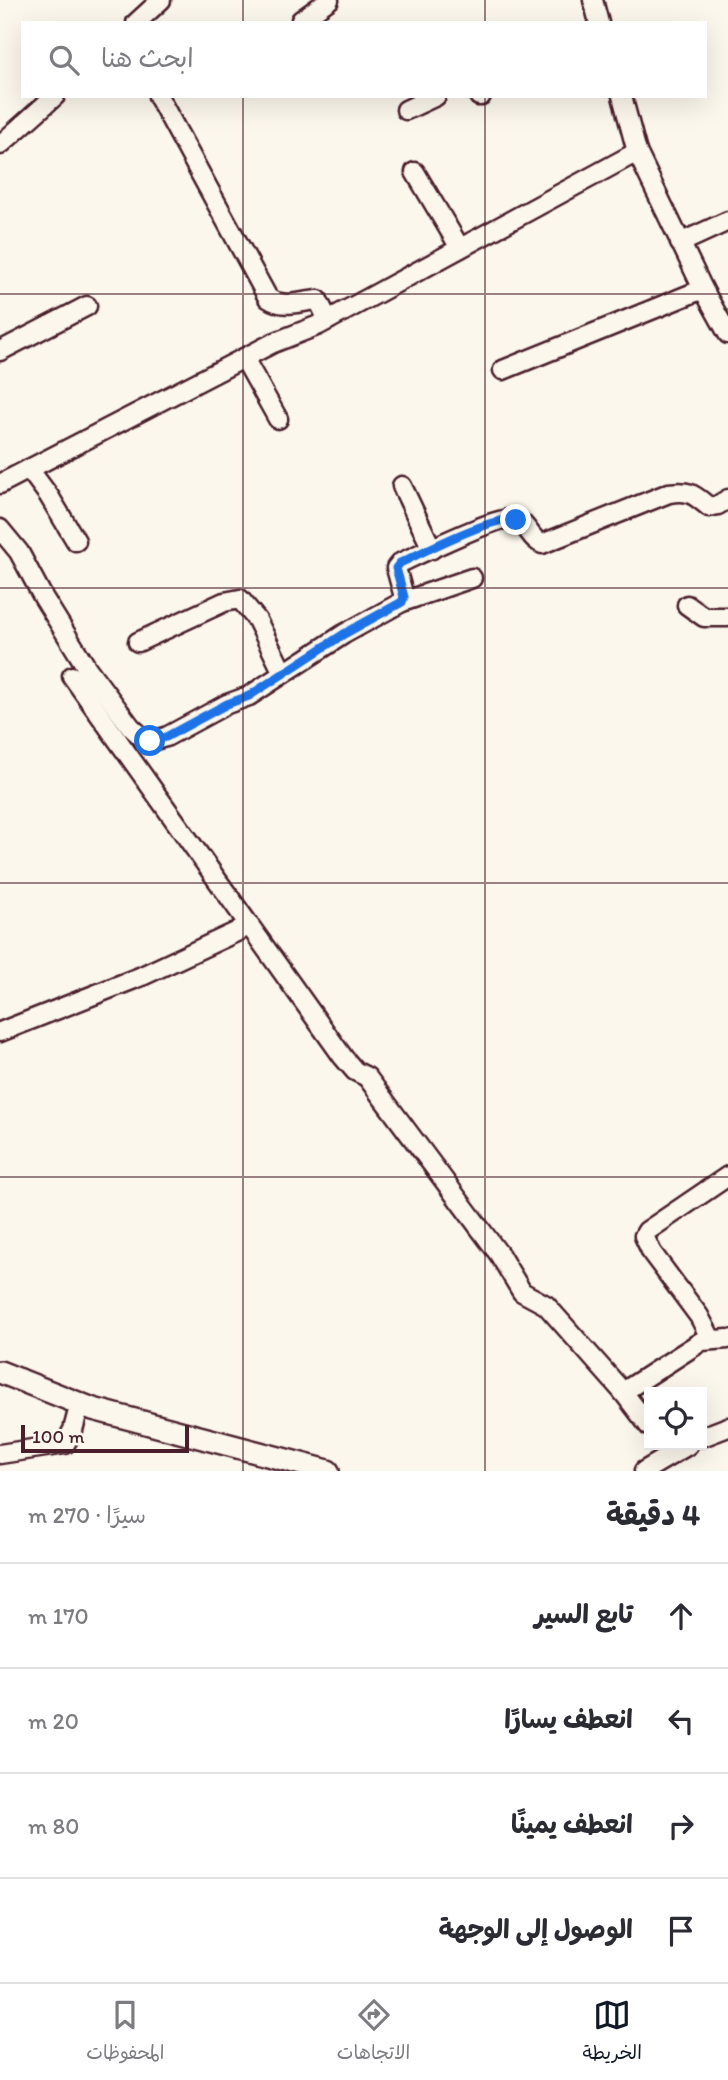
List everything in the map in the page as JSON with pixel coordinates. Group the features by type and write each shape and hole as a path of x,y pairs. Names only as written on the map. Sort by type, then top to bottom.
{"main road":[{"path":"0,1372 93,1409 328,1471"}],"street":[{"path":"139,13 161,0"},
{"path":"301,20 329,0"},
{"path":"593,0 599,21"},
{"path":"0,145 53,98"},
{"path":"159,98 268,298 288,305 318,300 328,320"},
{"path":"406,110 432,98"},
{"path":"623,98 637,152 680,243 728,334"},
{"path":"0,484 273,343 328,320 637,152"},
{"path":"415,172 460,248"},
{"path":"680,243 728,221"},
{"path":"503,370 703,289"},
{"path":"0,351 87,306"},
{"path":"244,358 278,419"},
{"path":"29,469 76,541"},
{"path":"402,486 432,549"},
{"path":"402,602 404,597 396,568 400,563 491,523 510,518 523,524 535,541 542,544 669,493 680,491 693,494 712,507 728,499"},
{"path":"0,529 19,552 87,668 125,720 143,738 150,741 166,737 227,704 249,696 344,634 402,602 472,578"},
{"path":"138,642 224,602 240,599 257,620 283,673"},
{"path":"687,605 704,617 728,617"},
{"path":"72,676 343,1057 355,1071 367,1077 499,1254 522,1292 546,1305 644,1419"},
{"path":"0,1032 142,976 249,926"},
{"path":"720,1339 699,1316 652,1253 644,1236 646,1231 728,1176"},
{"path":"623,1392 702,1341 720,1339"},
{"path":"0,1454 65,1444 73,1430 80,1403"},
{"path":"707,1435 728,1427"},
{"path":"644,1471 665,1450"}],"route":[{"path":"150,741 166,737 227,704 249,696 344,634 402,602 403,592 396,573 400,563 491,523 510,518 516,520"}]}
